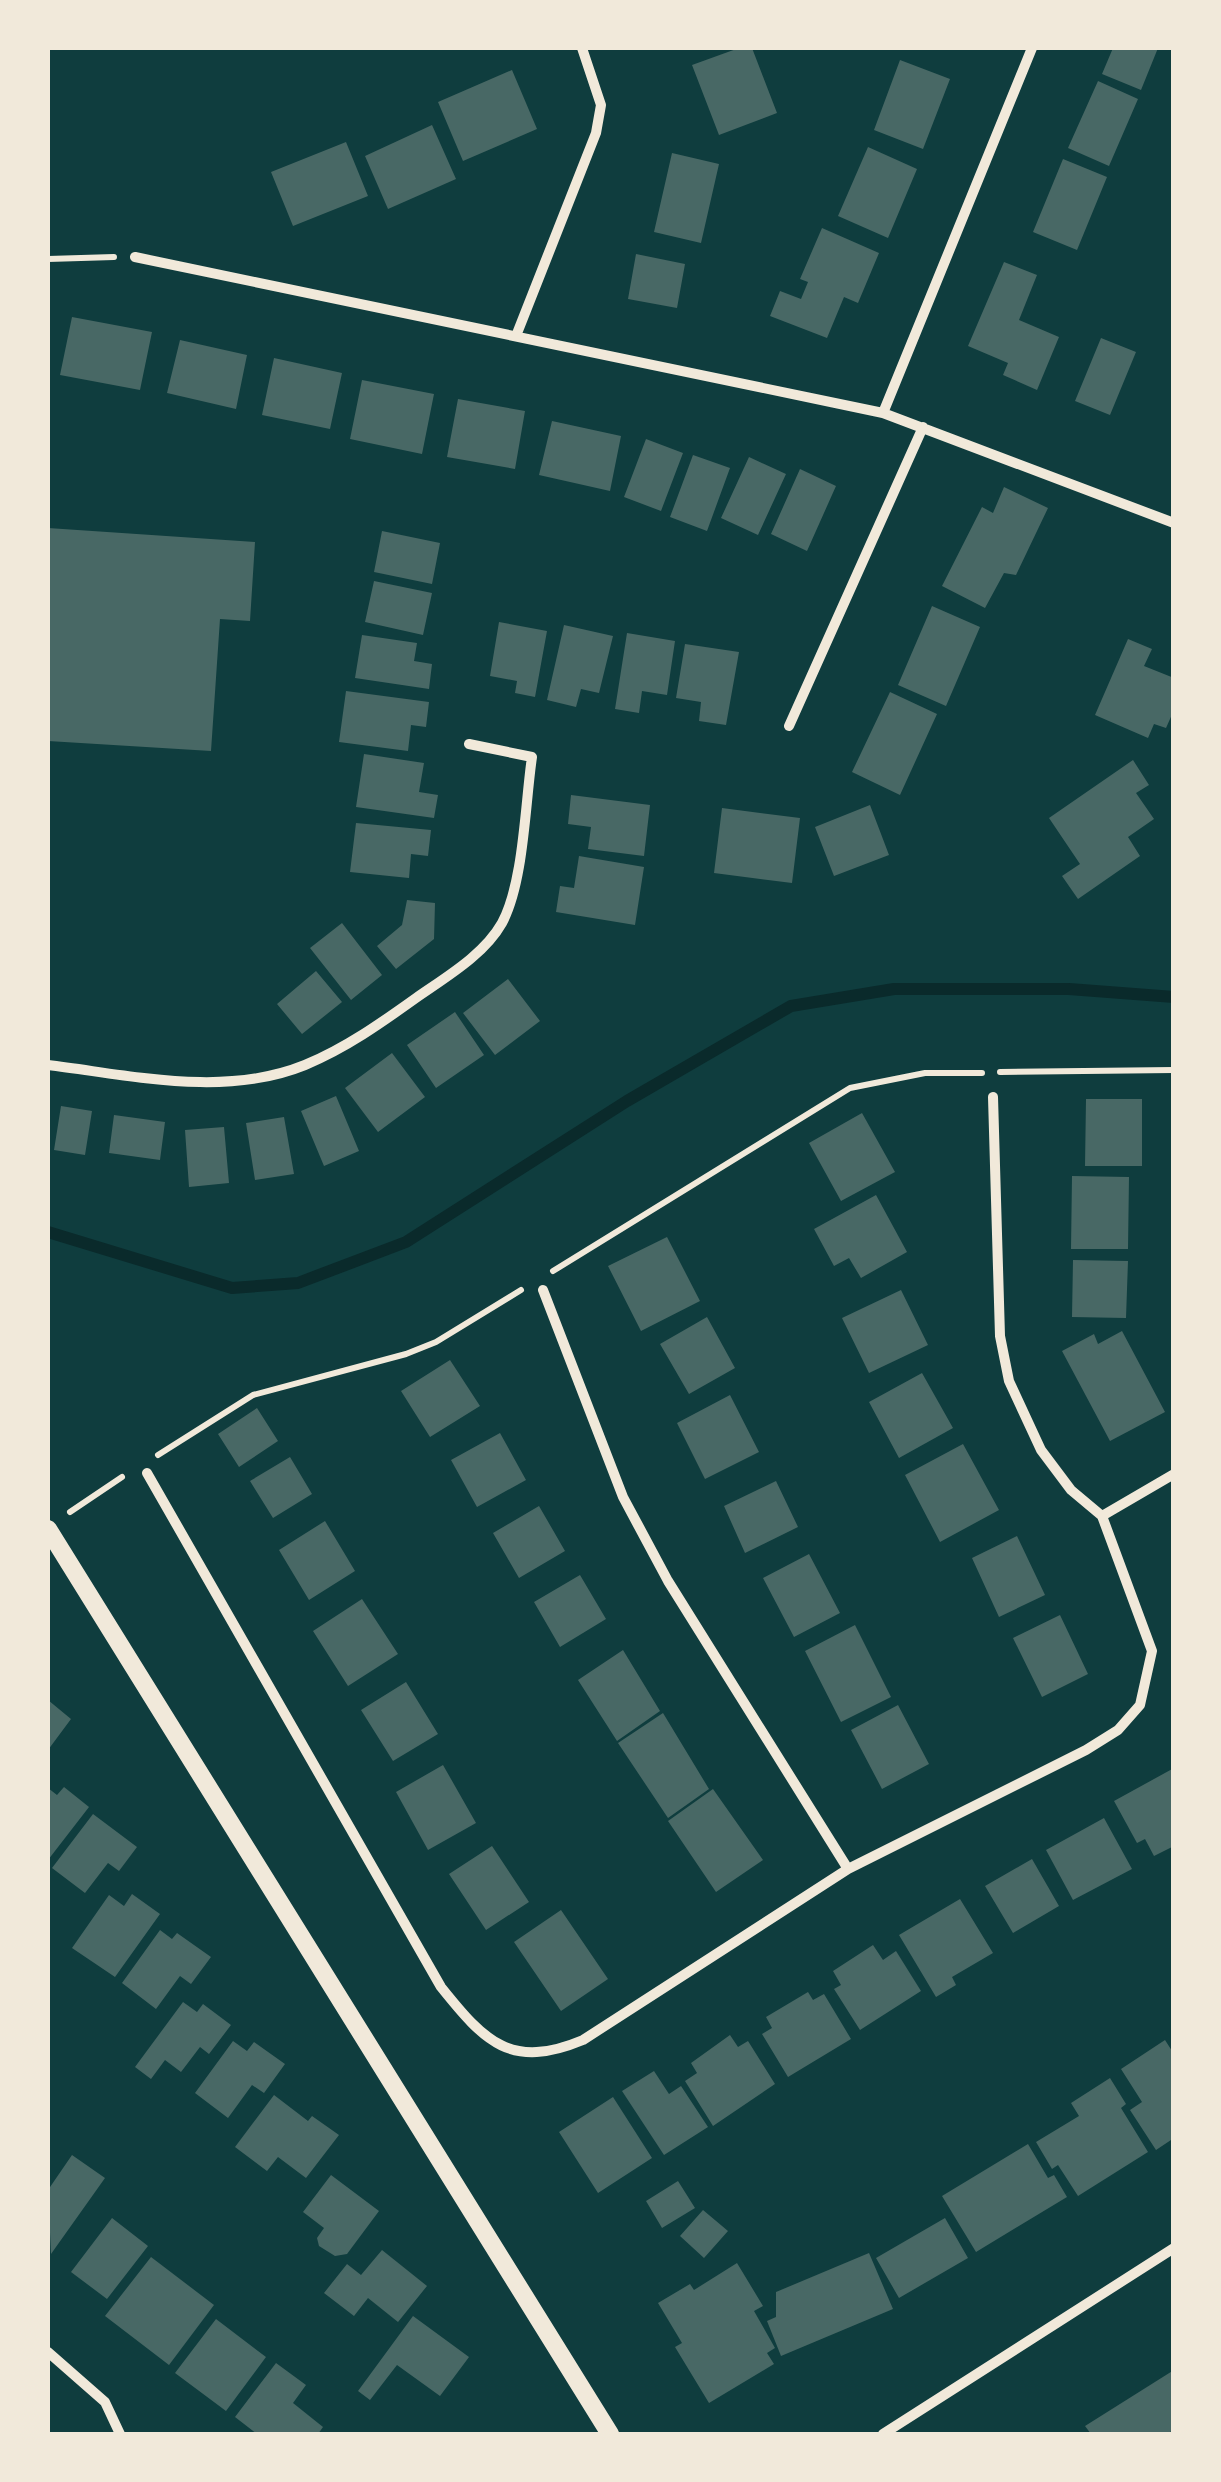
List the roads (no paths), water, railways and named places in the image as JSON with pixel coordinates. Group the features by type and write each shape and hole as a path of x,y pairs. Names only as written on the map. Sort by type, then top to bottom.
{"street":[{"path":"516,336 596,133 601,104 582,48"},
{"path":"883,412 1032,48"},
{"path":"135,257 883,412 1174,523"},
{"path":"788,726 923,428"},
{"path":"48,1064 188,1082 247,1080 302,1066 357,1039 446,977 487,944 511,901 532,757 469,744"},
{"path":"145,1469 440,1987 478,2034 490,2041 527,2053 552,2053 584,2040 848,1869 1086,1750 1118,1730 1140,1705 1152,1651 1102,1516 1071,1490 1042,1450 1009,1381 1000,1336 993,1096"},
{"path":"543,1290 623,1497 676,1595 848,1869"},
{"path":"1102,1516 1174,1474"},
{"path":"48,1528 610,2434"},
{"path":"883,2434 1174,2248"},
{"path":"48,2352 105,2402 120,2434"}],"waterway":[{"path":"48,1232 232,1288 298,1283 406,1242 627,1101 791,1006 894,989 1069,989 1174,997"}]}
